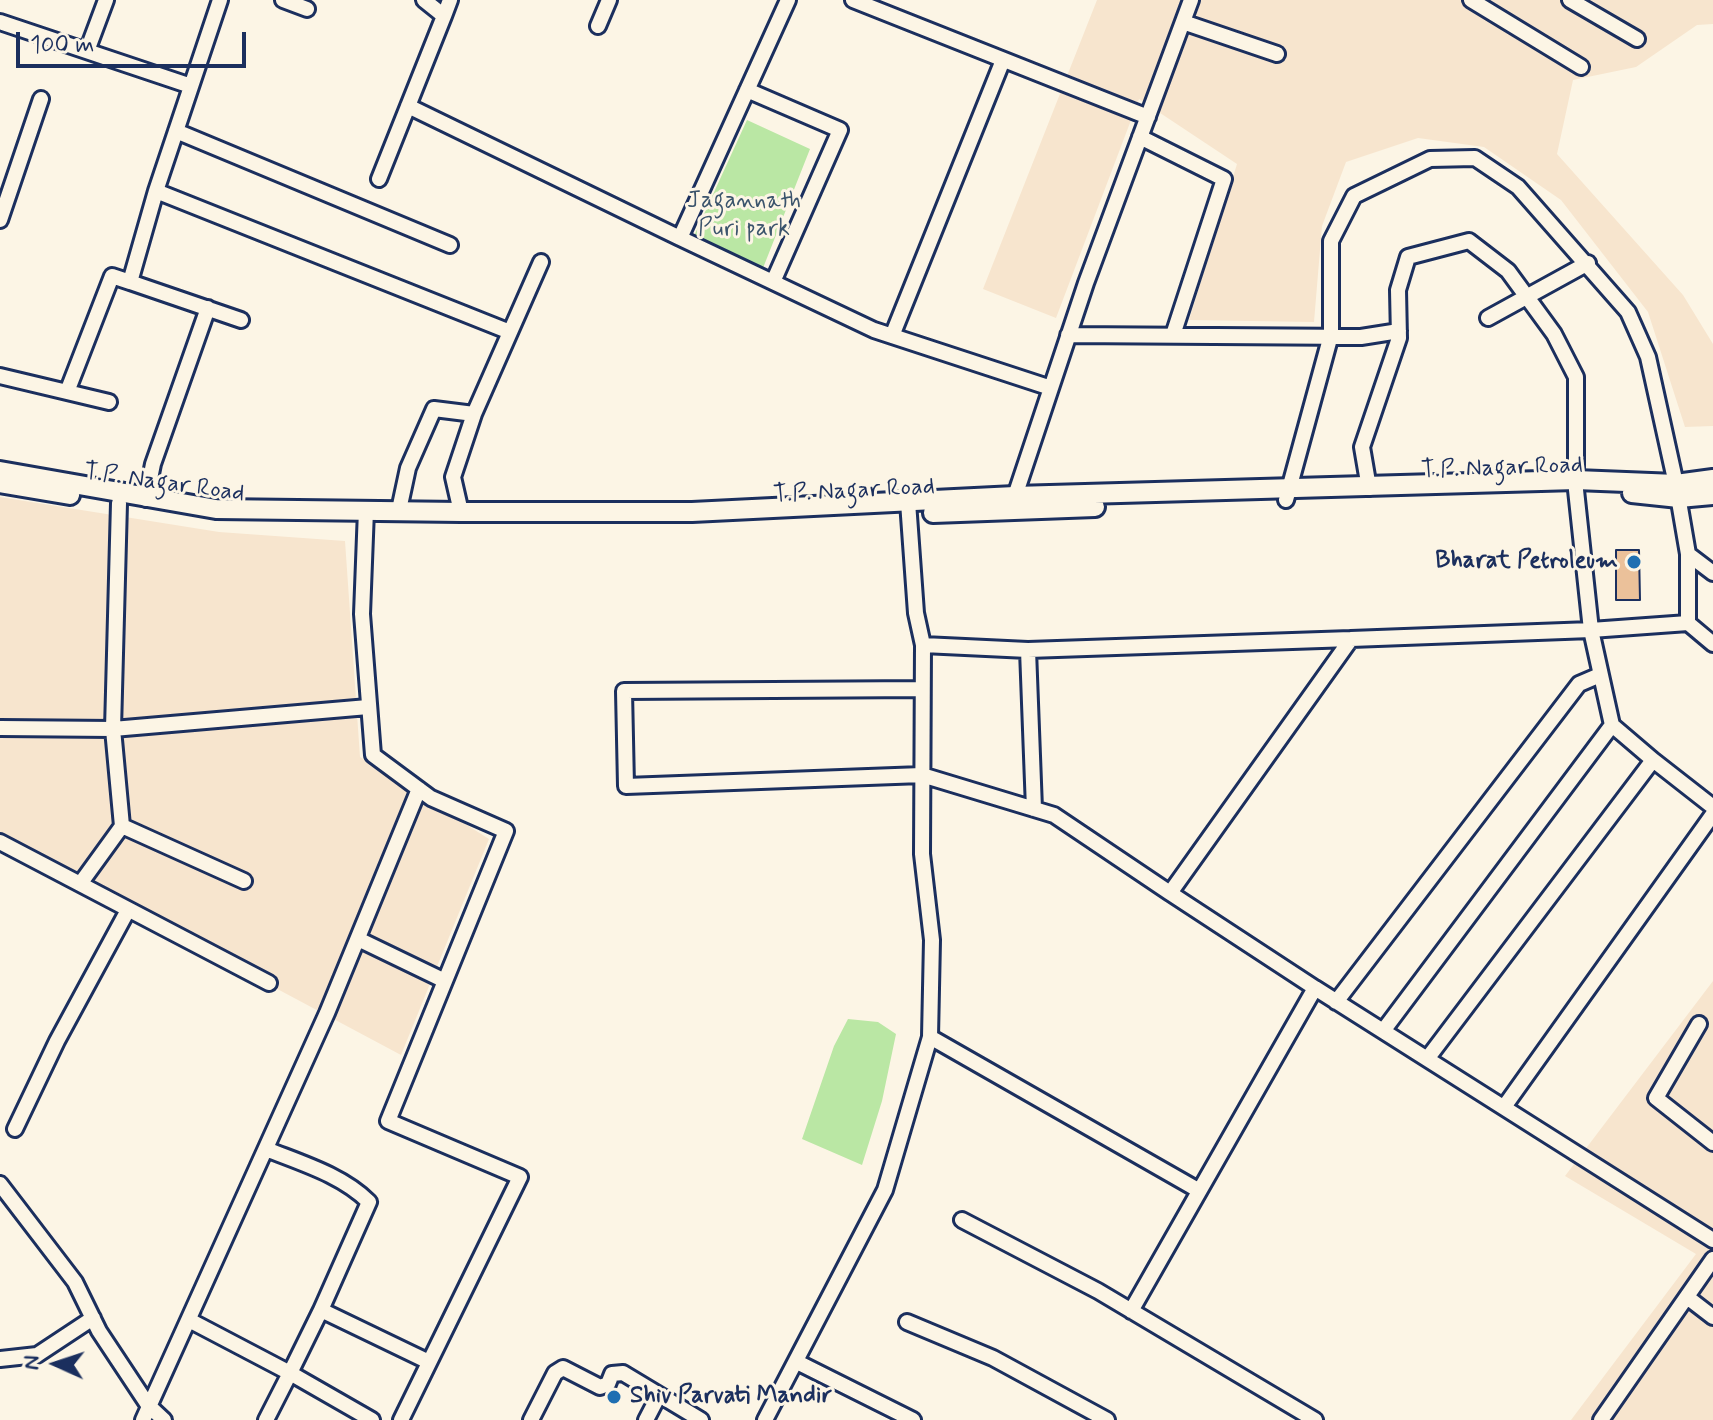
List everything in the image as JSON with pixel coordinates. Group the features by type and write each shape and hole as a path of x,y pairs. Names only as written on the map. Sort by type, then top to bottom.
{"main road":[{"path":"0,471 216,509 366,515 399,510 692,512 908,508"},
{"path":"1677,491 1713,479"},
{"name":"T.P. Nagar Road","path":"0,483 220,520 366,515 723,522 1013,503 1576,485 1713,495"},
{"path":"1288,495 1369,488 1576,485"}],"street":[{"path":"87,51 106,0"},
{"path":"130,282 156,191 220,0"},
{"path":"283,0 307,9"},
{"path":"424,0 444,16"},
{"path":"379,179 450,0"},
{"path":"598,26 609,0"},
{"path":"680,238 788,0"},
{"path":"853,0 1148,117"},
{"path":"1013,503 1068,335 1191,0"},
{"path":"1471,0 1581,67"},
{"path":"1570,0 1637,39"},
{"path":"0,22 191,86"},
{"path":"1183,22 1277,54"},
{"path":"892,336 1003,60"},
{"path":"747,90 840,130 773,282"},
{"path":"0,220 41,99"},
{"path":"408,106 680,238 892,336 1051,388"},
{"path":"176,131 450,245"},
{"path":"1140,137 1224,179 1173,335"},
{"path":"1288,495 1331,335 1331,241 1354,196 1430,159 1475,158 1518,187 1628,312 1648,357 1677,491 1688,554 1688,623"},
{"path":"156,191 510,332"},
{"path":"1369,488 1362,447 1399,331 1398,290 1408,257 1469,241 1508,271 1554,334 1576,377 1576,485 1591,630 1612,725 1713,807"},
{"path":"461,512 453,477 474,414 541,262"},
{"path":"1488,318 1588,263"},
{"path":"67,392 112,276 241,320"},
{"path":"146,499 153,464 208,308"},
{"path":"1068,335 1361,337 1399,331"},
{"path":"0,376 109,402"},
{"path":"399,510 408,468 434,409 474,414"},
{"path":"80,884 122,826 113,729 119,503"},
{"path":"765,1420 885,1190 930,1037 932,940 922,854 923,645 916,613 908,508"},
{"path":"366,515 362,614 373,755 431,798 506,831 388,1121 520,1177 401,1420"},
{"path":"1688,554 1713,573"},
{"path":"923,645 1028,650 1591,630 1688,623 1713,644"},
{"path":"1170,893 1351,639"},
{"path":"1028,650 1034,809"},
{"path":"1336,1002 1579,684 1600,675"},
{"path":"922,689 624,691 626,786 922,775 1054,815 1336,1002 1713,1240"},
{"path":"0,728 113,729 368,707"},
{"path":"1383,1031 1612,725"},
{"path":"1427,1059 1653,760"},
{"path":"143,1420 358,939 419,789"},
{"path":"1504,1107 1713,814"},
{"path":"122,826 244,881"},
{"path":"0,842 269,983"},
{"path":"15,1129 57,1041 128,910"},
{"path":"358,939 445,981"},
{"path":"1131,1311 1315,988"},
{"path":"1699,1024 1656,1098 1713,1143"},
{"path":"930,1037 1198,1190"},
{"path":"266,1149 334,1177 357,1190 369,1202 321,1310 266,1420"},
{"path":"0,1184 75,1282 93,1318 148,1405 164,1420"},
{"path":"962,1220 1131,1311 1315,1420"},
{"path":"1601,1420 1713,1259"},
{"path":"1687,1297 1713,1317"},
{"path":"321,1310 429,1362"},
{"path":"0,1359 37,1355 93,1318"},
{"path":"189,1320 372,1420"},
{"path":"907,1322 993,1358 1107,1420"},
{"path":"797,1362 913,1420"},
{"path":"531,1420 555,1373 563,1368 600,1387 608,1384 612,1374 623,1373 701,1420"},
{"path":"646,1420 659,1395"}],"shaded area":[{"path":"1097,0 1713,0 1713,24 1697,25 1636,67 1573,80 1557,154 1683,295 1713,344 1713,426 1685,427 1648,312 1561,200 1484,147 1418,138 1346,162 1322,226 1314,322 1189,320 1237,164 1139,99 1056,318 983,289"},
{"path":"0,497 219,532 345,541 360,757 489,839 401,1055 0,841"},
{"path":"1713,981 1713,1420 1571,1420 1696,1254 1565,1176"}],"green space":[{"name":"Jagannath Puri park","path":"747,120 810,149 763,268 694,236"},
{"path":"848,1019 878,1022 896,1034 882,1101 862,1165 802,1139 834,1046"}],"building":[{"path":"1616,550 1639,550 1640,600 1616,600"}],"place":[{"name":"Bharat Petroleum","path":"1634,562"},
{"name":"Shiv Parvati Mandir","path":"614,1397"}]}
